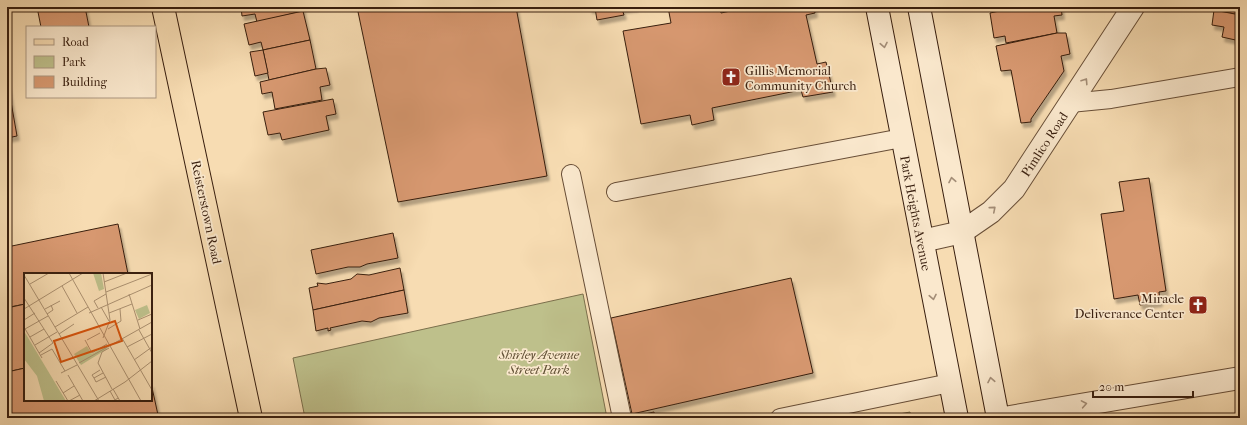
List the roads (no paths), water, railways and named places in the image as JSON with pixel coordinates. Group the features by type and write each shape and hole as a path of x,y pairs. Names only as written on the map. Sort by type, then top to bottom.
{"main road":[{"name":"Reisterstown Road","path":"163,7 251,418"},
{"name":"Park Heights Avenue","path":"877,7 957,418"},
{"path":"919,7 998,418"},
{"name":"Pimlico Road","path":"922,241 962,232 991,212 1014,190 1133,7"},
{"path":"1004,418 1240,378"}],"lane":[{"path":"1070,104 1111,99 1240,77"},
{"path":"616,192 902,138"},
{"path":"571,174 622,418"},
{"path":"780,418 950,382"}],"place":[{"name":"Gillis Memorial Community Church","path":"731,77"},
{"name":"Miracle Deliverance Center","path":"1198,305"}],"park label":[{"name":"Shirley Avenue Street Park","path":"539,362"}]}
